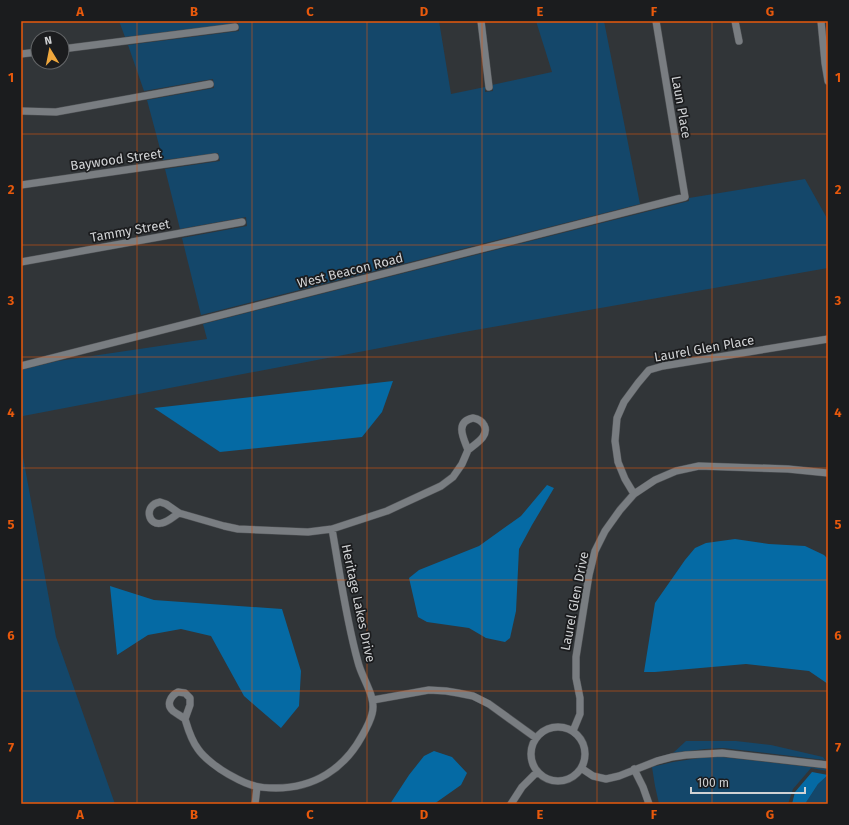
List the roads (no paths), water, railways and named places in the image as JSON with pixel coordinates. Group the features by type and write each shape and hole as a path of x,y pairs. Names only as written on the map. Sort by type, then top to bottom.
{"street":[{"path":"481,21 489,87"},
{"name":"Laun Place","path":"656,21 685,197"},
{"path":"735,21 738,41"},
{"path":"821,21 828,81"},
{"path":"70,48 235,27"},
{"path":"21,111 56,112 210,84"},
{"name":"Baywood Street","path":"21,185 215,157"},
{"name":"West Beacon Road","path":"21,366 685,197"},
{"name":"Tammy Street","path":"21,262 242,222"},
{"name":"Laurel Glen Place","path":"634,494 625,479 618,462 615,441 617,418 624,402 650,370 663,366 828,339"},
{"path":"179,513 238,529 308,532 332,529 387,511 441,486 453,477 462,464 468,450"},
{"name":"Laurel Glen Drive","path":"573,731 580,714 580,698 576,678 576,657 589,575 595,551 605,531 634,494 655,480 676,471 699,466 788,469 828,473"},
{"name":"Heritage Lakes Drive","path":"332,529 350,631 358,665 373,700"},
{"path":"185,719 189,734 198,750 222,770 242,782 257,787 267,788 302,786 329,773 338,766 356,747 368,725 372,712 373,700 429,690 446,691 473,696 489,704 536,738"},
{"path":"557,727 573,731 583,744 585,752 581,768 576,775 560,781 543,777 537,772 532,764 532,746 536,738 542,732 557,727"},
{"path":"581,768 593,776 606,779 619,776 634,769 672,757 722,752 828,765"},
{"path":"634,769 649,804"},
{"path":"511,804 522,787 537,772"},
{"path":"255,804 257,787"}]}
